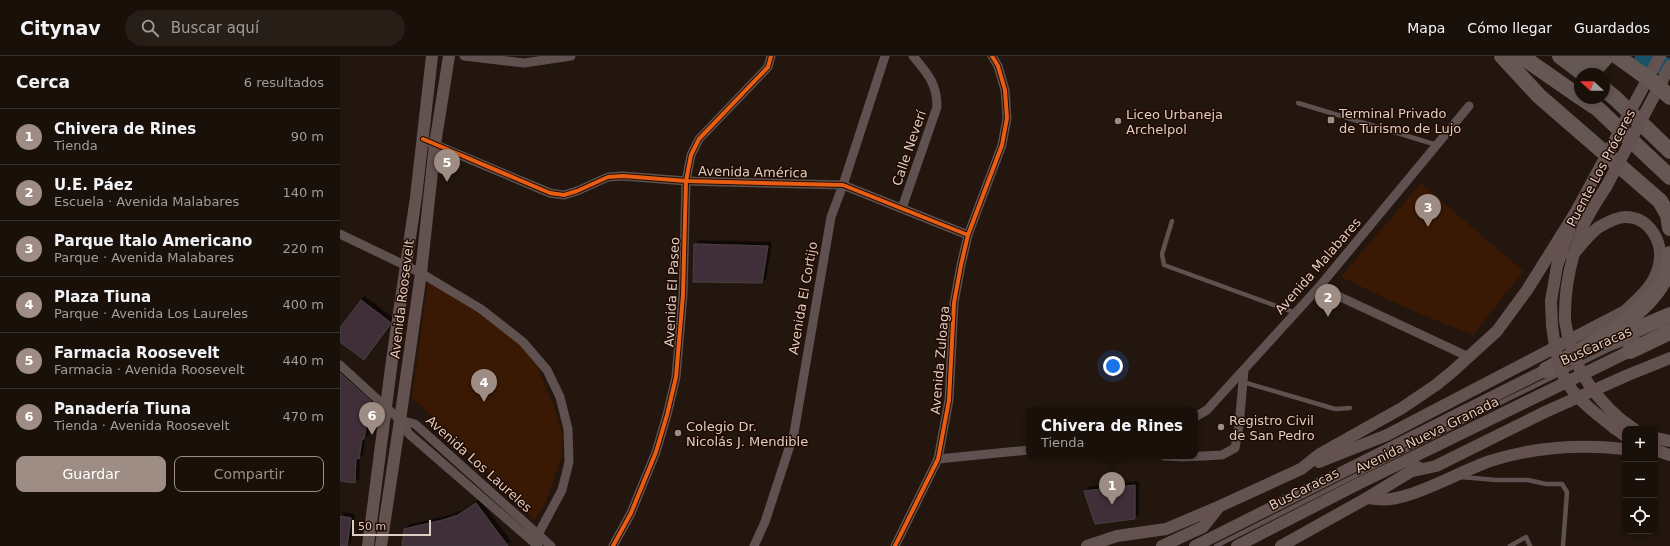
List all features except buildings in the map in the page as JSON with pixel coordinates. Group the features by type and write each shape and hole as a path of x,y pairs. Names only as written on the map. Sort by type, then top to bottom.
{"highway":[{"path":"1502,56 1539,96 1660,201 1668,215 1670,228"},
{"path":"1522,56 1574,92"},
{"path":"1560,56 1576,68"},
{"path":"1580,56 1595,66 1598,66 1604,60"},
{"path":"1617,56 1653,82 1670,97"},
{"path":"1610,94 1670,151"},
{"path":"1591,104 1670,177"},
{"path":"1546,370 1588,346 1639,311 1650,300 1666,277 1670,254"},
{"path":"1546,370 1670,314"},
{"path":"1630,351 1662,332"},
{"path":"1630,351 1670,345"}],"main road":[{"name":"Avenida Roosevelt","path":"368,546 416,197 432,56"},
{"name":"Avenida Roosevelt","path":"381,546 421,273 435,144 449,56"},
{"name":"Puente Los Próceres","path":"1624,426 1617,424 1586,404 1573,390 1565,378 1557,356 1552,325 1553,285 1557,266 1574,215 1660,56"},
{"name":"Puente Los Próceres","path":"1622,432 1581,372 1571,350 1565,321 1565,294 1572,256 1586,221 1606,187 1670,66"},
{"path":"1301,469 1320,454 1402,408 1436,385 1497,331 1527,290 1574,215"},
{"path":"1087,546 1117,536 1166,529 1301,469 1387,435 1625,311 1645,292 1654,278 1659,265 1660,248 1655,235 1648,225 1637,220 1624,217 1598,227 1572,256"},
{"name":"Avenida Nueva Granada","path":"1237,546 1356,485 1459,436 1630,351"},
{"path":"1413,470 1436,466 1545,412 1670,358"},
{"name":"Avenida Nueva Granada","path":"1195,546 1546,370"},
{"path":"1281,546 1367,498 1413,470 1449,446 1459,436"},
{"path":"1659,448 1670,440"},
{"path":"1367,498 1390,500 1412,494 1490,461 1535,450 1575,446 1622,449"},
{"path":"1162,546 1203,527 1218,507"},
{"path":"1170,546 1206,534 1220,534"}],"street":[{"path":"464,56 524,63 571,56"},
{"name":"Avenida El Paseo","path":"613,546 631,513 649,470 668,415 676,377 683,295 686,180 691,155 699,139 768,67 771,56"},
{"name":"Avenida El Cortijo","path":"754,546 765,522 794,432 831,217 843,185 885,56"},
{"name":"Calle Neverí","path":"902,208 938,107 937,94 933,83 912,56"},
{"name":"Avenida Zuloaga","path":"895,546 938,459 949,400 954,303 968,235 1002,145 1007,118 1005,90 998,66 992,56"},
{"name":"Avenida Malabares","path":"1198,415 1207,410 1319,287 1469,106"},
{"name":"Avenida América","path":"423,139 550,193 564,195 577,191 608,176 843,185 968,235"},
{"path":"340,234 421,273 481,309 523,342 547,370 560,397 568,429 569,462 562,490 537,541"},
{"path":"1319,287 1469,357"},
{"path":"340,365 387,409"},
{"path":"1198,456 1222,455 1235,448 1239,426 1244,370"},
{"name":"Avenida Los Laureles","path":"387,409 400,420 409,434 537,541 551,546"},
{"path":"938,459 1026,450"}],"lane":[{"path":"1298,103 1437,145"},
{"path":"1172,221 1162,254 1164,265 1296,312"},
{"path":"1662,332 1670,328"},
{"name":"BusCaracas","path":"1216,546 1510,398 1610,349 1640,338"},
{"name":"BusCaracas","path":"1510,398 1546,370"},
{"path":"1243,382 1335,409 1350,408"},
{"path":"1452,476 1496,480 1528,480 1546,484 1562,484 1567,492 1563,546"},
{"path":"1510,546 1526,538 1530,546"}],"shaded area":[{"path":"1421,183 1523,271 1473,335 1413,311 1341,277"},
{"path":"428,282 470,305 520,344 536,364 554,407 563,435 562,457 545,504 534,520 412,397"}],"waterway":[{"path":"1644,56 1670,69"}],"cycle path":[{"path":"613,546 631,513 656,452 676,377 683,295 686,181 691,155 699,139 768,67 771,56"},
{"path":"895,546 938,459 949,400 954,303 961,265 968,235 1002,145 1007,118 1005,90 998,66 992,56"},
{"path":"423,139 550,193 564,195 577,191 608,177 623,176 686,181 843,185 968,235"}],"place":[{"name":"Terminal Privado de Turismo de Lujo","path":"1331,120"},
{"name":"Liceo Urbaneja Archelpol","path":"1118,121"},
{"name":"Farmacia Roosevelt","path":"447,182"},
{"name":"Parque Italo Americano","path":"1428,227"},
{"name":"U.E. Páez","path":"1328,317"},
{"name":"Plaza Tiuna","path":"484,402"},
{"name":"Registro Civil de San Pedro","path":"1221,427"},
{"name":"Colegio Dr. Nicolás J. Mendible","path":"678,433"},
{"name":"Panadería Tiuna","path":"372,435"},
{"name":"Chivera de Rines","path":"1112,505"}]}
